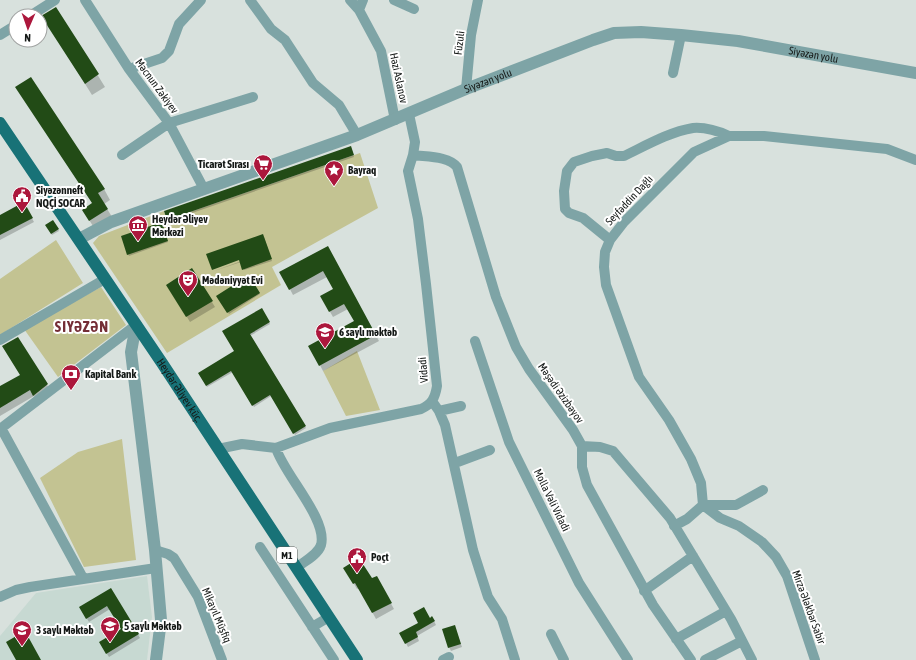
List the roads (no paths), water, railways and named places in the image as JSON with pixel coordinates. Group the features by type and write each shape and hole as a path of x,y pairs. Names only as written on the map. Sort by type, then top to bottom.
{"main road":[{"name":"Heydər Əliyev küç.","path":"0,123 79,239 357,660"}],"street":[{"path":"42,8 55,0"},
{"name":"Məcnun Zəkiyev","path":"85,0 129,69 169,124 204,189"},
{"path":"129,69 162,58 169,50 179,24 201,0"},
{"path":"251,0 271,29 284,40 313,83 339,105 357,135"},
{"name":"Həzi Aslanov","path":"350,0 359,10 381,51 395,120"},
{"path":"359,10 363,0"},
{"path":"394,0 414,9"},
{"name":"Füzuli","path":"466,89 471,35 478,0"},
{"name":"Siyəzən yolu","path":"79,239 111,222 357,135 466,89 593,40 614,34 641,32 738,41 916,72"},
{"path":"673,73 681,35"},
{"path":"122,155 169,124 253,98"},
{"name":"Vidadi","path":"409,114 414,142 413,155 408,171 418,219 437,386 436,395 432,401"},
{"path":"610,240 583,218 569,213 565,209 564,191 567,171 574,162 592,156 607,154 624,156 673,134 694,128 710,129 729,136"},
{"name":"Seyfəddin Dağlı","path":"703,505 701,484 691,459 669,420 639,377 608,292 604,267 605,252 610,240 624,222 694,152 729,136 764,136 887,149 916,160"},
{"name":"Məşədi Əzizbəyov","path":"413,155 446,160 454,163 457,167 496,296 516,347 529,369 574,430 582,446 582,467 587,485 644,591 691,660"},
{"path":"0,340 105,279"},
{"path":"83,578 1,428 136,325"},
{"path":"136,325 131,352 161,620 156,660"},
{"name":"Molla Vəli Vidadi","path":"474,341 510,442 579,583 628,660"},
{"path":"218,450 242,444 269,449 276,448 330,428 421,409 432,401 439,411 455,463 474,550 488,597 502,619 515,660"},
{"path":"439,411 461,406"},
{"path":"582,446 600,447 613,451 674,526 726,611 752,660"},
{"path":"276,448 281,460 305,497 316,518 321,536 321,545 317,551 296,568"},
{"path":"455,463 490,450"},
{"path":"674,526 687,519 703,505 736,505 763,490"},
{"name":"Mirzə Ələkbər Sabir","path":"703,505 720,518 739,526 762,542 776,558 787,576 815,660"},
{"path":"260,547 334,660"},
{"name":"Mikayıl Müşfiq","path":"154,550 168,554 174,558 198,597 222,660"},
{"path":"644,591 693,556"},
{"path":"0,597 16,590 83,578 156,568"},
{"path":"676,639 726,611"},
{"path":"312,627 329,617"},
{"path":"551,634 564,660"},
{"path":"705,660 742,641"}],"place":[{"name":"Ticarət Sırası","path":"263,181"},
{"name":"Bayraq","path":"334,187"},
{"name":"Siyəzənneft NQÇİ SOCAR","path":"22,213"},
{"name":"Heydər Əliyev Mərkəzi","path":"138,242"},
{"name":"Mədəniyyət Evi","path":"188,297"},
{"name":"6 saylı məktəb","path":"325,349"},
{"name":"Kapital Bank","path":"71,391"},
{"name":"Poçt","path":"357,574"},
{"name":"5 saylı Məktəb","path":"110,643"},
{"name":"3 saylı Məktəb","path":"22,647"}],"district":[{"name":"SIYƏZƏN","path":"82,327"}]}
